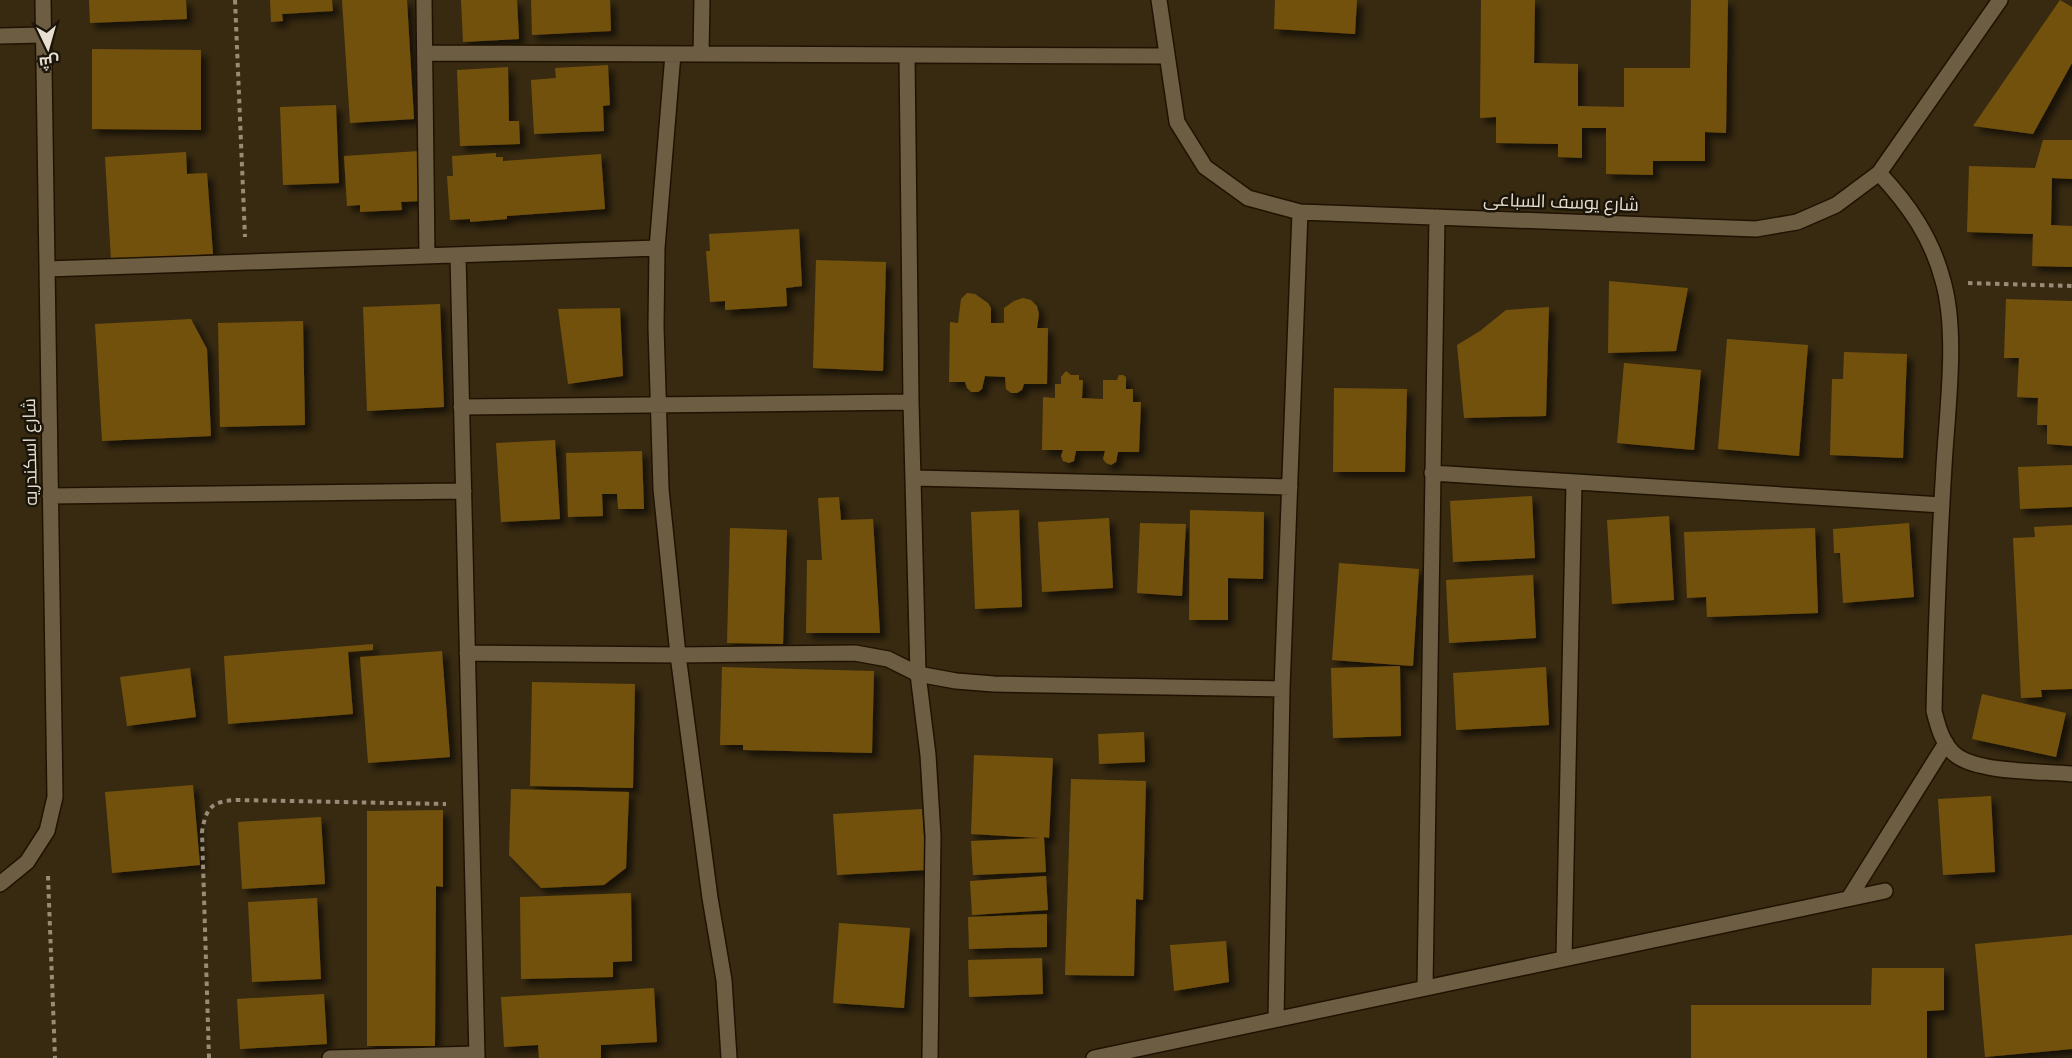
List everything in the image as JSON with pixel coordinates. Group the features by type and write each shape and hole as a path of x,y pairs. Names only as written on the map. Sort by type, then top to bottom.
{"street":[{"name":"شارع اسكندريه","path":"0,884 27,862 46,831 55,797 43,0"},
{"path":"424,0 427,256"},
{"path":"701,54 702,0"},
{"name":"شارع يوسف السباعى","path":"1159,0 1176,122 1205,167 1248,198 1300,212 1756,229 1797,222 1836,205 1879,173 2000,0"},
{"path":"0,36 44,35"},
{"path":"425,52 1167,56"},
{"path":"673,54 657,248 657,405 661,489 678,655 710,898 724,980 729,1058"},
{"path":"907,55 911,402 918,674 928,755 933,826 930,1058"},
{"path":"1879,173 1901,196 1919,222 1934,251 1944,282 1947,303 1950,364 1941,505 1934,711 1938,728 1956,755 1972,764 2072,774"},
{"path":"1276,1020 1282,689 1300,212"},
{"path":"1425,988 1437,217"},
{"path":"47,269 657,248"},
{"path":"330,1058 477,1056 458,255"},
{"path":"461,408 911,402"},
{"path":"1432,473 1941,505"},
{"path":"914,478 1290,487"},
{"path":"1564,958 1574,482"},
{"path":"50,496 464,491"},
{"path":"467,653 678,655 855,653 888,659 918,674 956,681 994,684 1282,689"},
{"path":"1849,898 1946,743"},
{"path":"1094,1058 1885,891"}],"path":[{"path":"235,0 246,262"},
{"path":"1944,282 2072,286"},
{"path":"209,1058 202,832 205,814 218,801 471,805"},
{"path":"46,831 55,1058"}],"building":[{"path":"89,0 186,0 187,19 90,23"},
{"path":"270,0 332,0 333,11 282,14 283,21 271,22"},
{"path":"342,0 407,0 414,119 350,123"},
{"path":"461,0 517,0 519,39 463,42"},
{"path":"531,0 610,0 611,31 532,35"},
{"path":"1275,0 1357,0 1355,34 1274,29"},
{"path":"1481,0 1535,0 1534,63 1578,64 1578,106 1624,107 1624,68 1690,68 1691,0 1728,0 1726,133 1705,132 1705,161 1653,161 1653,175 1606,174 1606,128 1582,128 1582,158 1558,157 1558,144 1496,143 1496,117 1480,118"},
{"path":"2060,0 2072,7 2072,63 2033,134 1973,126"},
{"path":"92,49 201,50 201,130 92,129"},
{"path":"608,65 610,105 603,106 604,131 534,134 531,80 556,78 555,68"},
{"path":"508,67 509,121 519,121 520,144 460,146 457,70"},
{"path":"336,105 339,183 283,185 280,107"},
{"path":"2043,140 2072,140 2072,179 2052,178 2051,225 2072,226 2072,267 2032,266 2033,234 1967,232 1969,166 2035,168"},
{"path":"419,151 422,201 401,202 402,210 360,212 360,205 347,206 344,156"},
{"path":"186,152 187,174 207,173 213,254 111,260 105,157"},
{"path":"496,153 496,157 503,157 503,161 601,154 605,209 507,216 507,219 470,222 470,219 450,220 447,176 453,176 452,156"},
{"path":"799,229 802,286 786,288 787,306 725,310 725,301 710,302 706,251 710,251 709,234"},
{"path":"816,260 886,262 883,371 813,368"},
{"path":"1609,281 1688,288 1676,351 1608,353"},
{"path":"967,293 975,294 988,303 991,308 991,323 1004,323 1004,308 1014,301 1023,298 1031,300 1037,306 1039,314 1037,328 1048,328 1047,384 1024,384 1022,390 1011,393 1006,389 1005,377 985,376 982,389 978,392 971,392 965,382 949,382 950,322 958,323 961,299"},
{"path":"2006,299 2072,301 2072,446 2047,444 2047,425 2037,425 2038,398 2017,397 2019,358 2004,358"},
{"path":"440,304 444,407 367,411 363,307"},
{"path":"1549,307 1546,416 1464,418 1457,345 1480,331 1506,310"},
{"path":"620,308 623,376 568,384 558,309"},
{"path":"191,319 207,349 211,436 102,441 95,324"},
{"path":"303,321 305,425 220,427 218,323"},
{"path":"1727,339 1808,345 1799,456 1718,449"},
{"path":"1844,352 1907,354 1903,458 1830,455 1832,379 1843,379"},
{"path":"1624,363 1701,370 1694,450 1617,443"},
{"path":"1066,371 1071,375 1079,375 1079,380 1083,380 1082,398 1103,399 1103,380 1117,380 1119,375 1126,377 1126,389 1133,389 1133,402 1141,402 1139,452 1118,452 1116,462 1111,465 1103,459 1105,451 1076,451 1074,461 1069,463 1063,461 1061,456 1063,450 1042,450 1043,397 1055,398 1055,384 1061,384 1061,377"},
{"path":"1334,388 1407,389 1405,472 1333,472"},
{"path":"555,440 560,519 501,522 496,443"},
{"path":"642,451 644,509 618,509 617,494 602,494 603,516 568,517 566,453"},
{"path":"2072,465 2072,507 2020,509 2018,467"},
{"path":"1532,496 1535,558 1453,562 1450,501"},
{"path":"839,497 841,520 873,519 880,633 806,633 807,560 822,560 818,498"},
{"path":"1019,510 1022,607 975,609 971,512"},
{"path":"1190,510 1264,512 1263,579 1228,578 1228,620 1189,620"},
{"path":"1669,516 1674,600 1612,604 1607,520"},
{"path":"1109,518 1113,588 1042,592 1038,522"},
{"path":"1140,523 1186,524 1182,596 1137,593"},
{"path":"1909,523 1914,597 1843,603 1840,553 1834,553 1833,529"},
{"path":"2072,525 2072,689 2041,690 2042,697 2021,698 2013,538 2035,537 2034,527"},
{"path":"730,528 787,530 783,644 727,643"},
{"path":"1815,528 1818,613 1707,617 1706,597 1687,598 1684,532"},
{"path":"1339,563 1419,569 1413,666 1332,660"},
{"path":"1533,575 1536,638 1449,643 1446,580"},
{"path":"373,644 373,650 348,652 353,714 228,724 224,656"},
{"path":"442,651 450,757 368,763 360,657"},
{"path":"1400,666 1401,736 1333,738 1331,668"},
{"path":"722,667 874,671 872,753 743,750 743,745 720,745"},
{"path":"1546,667 1549,725 1456,730 1453,673"},
{"path":"190,668 196,717 127,726 120,677"},
{"path":"532,682 635,684 633,788 530,786"},
{"path":"1982,694 2066,713 2056,757 1972,739"},
{"path":"1144,732 1145,762 1099,764 1098,734"},
{"path":"974,755 1053,758 1049,838 1044,837 1046,872 973,875 971,841 1041,838 971,834"},
{"path":"1071,779 1146,781 1143,900 1136,899 1134,976 1065,975"},
{"path":"193,785 200,865 112,873 105,792"},
{"path":"511,789 629,792 626,868 604,885 541,888 509,855"},
{"path":"1991,796 1995,872 1943,875 1938,799"},
{"path":"922,809 926,870 837,875 833,814"},
{"path":"443,810 443,887 436,886 435,1046 367,1046 367,811"},
{"path":"321,817 325,884 242,889 238,822"},
{"path":"1046,876 1048,910 972,915 970,881"},
{"path":"631,893 632,961 613,962 613,977 521,979 520,897"},
{"path":"317,898 321,979 252,982 248,902"},
{"path":"1047,914 1047,947 969,949 968,917"},
{"path":"839,923 910,928 904,1008 833,1003"},
{"path":"2072,935 2072,1049 1985,1057 1975,944"},
{"path":"1226,941 1229,982 1174,991 1170,945"},
{"path":"1042,958 1043,994 969,997 968,960"},
{"path":"1872,968 1944,968 1944,1010 1927,1011 1927,1058 1691,1058 1691,1005 1871,1005"},
{"path":"654,988 657,1042 601,1045 601,1058 539,1058 538,1045 504,1047 501,997"},
{"path":"324,994 327,1044 240,1049 237,999"}]}
